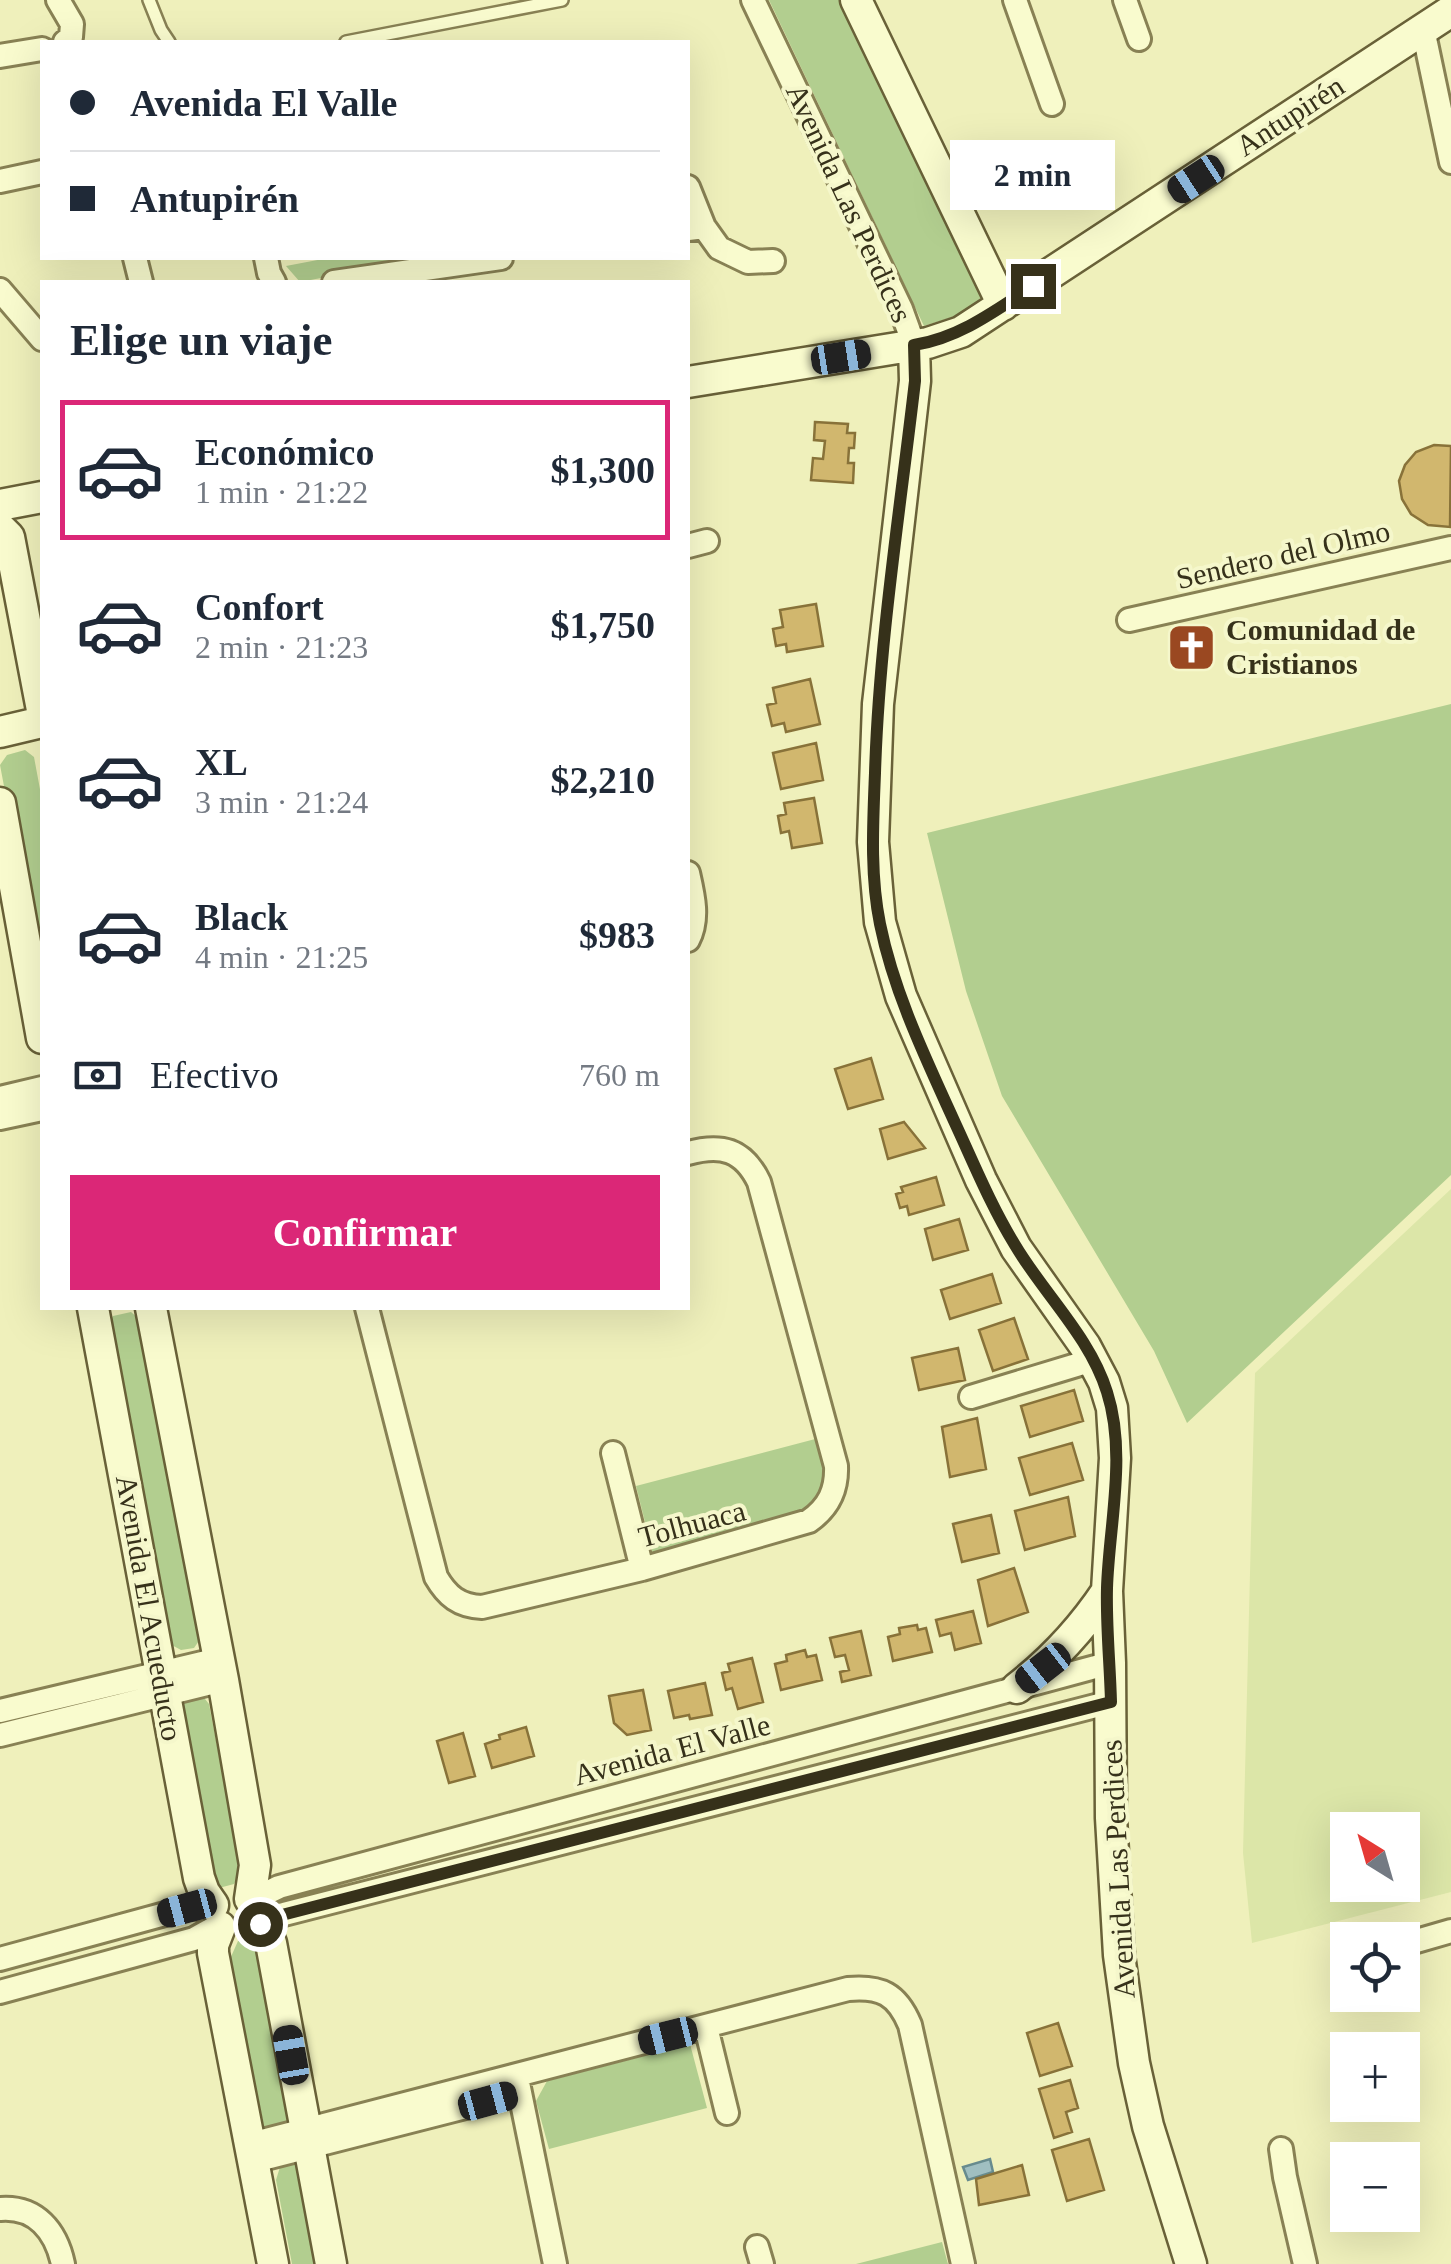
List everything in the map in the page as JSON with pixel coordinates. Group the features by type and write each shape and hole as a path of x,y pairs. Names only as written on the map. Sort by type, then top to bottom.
{"street":[{"path":"58,0 72,24 67,40"},
{"name":"Avenida Las Perdices","path":"753,0 910,328 914,345 915,381 878,704 873,842 880,922 901,996 994,1207 1016,1248 1093,1360 1112,1408 1115,1439 1107,1591 1111,1818 1122,1990 1148,2126 1191,2264"},
{"path":"856,0 1003,305"},
{"path":"1015,0 1052,104"},
{"path":"1125,0 1139,39"},
{"name":"Antupirén","path":"690,382 914,345 962,332 1451,10"},
{"path":"1423,29 1451,162"},
{"path":"0,56 40,49"},
{"path":"0,181 40,172"},
{"path":"690,197 696,228 718,248 748,262 773,261"},
{"path":"350,280 483,265"},
{"path":"0,290 40,337"},
{"path":"0,506 40,497"},
{"path":"0,528 9,537 40,700"},
{"name":"Sendero del Olmo","path":"1129,620 1451,548"},
{"path":"0,732 40,722"},
{"path":"0,804 40,1027"},
{"path":"690,883 694,902 690,936"},
{"path":"0,1098 40,1088"},
{"path":"0,1118 40,1109"},
{"name":"Tolhuaca","path":"368,1310 436,1578 460,1603 482,1606 642,1569 799,1526 818,1516 836,1488 834,1454 759,1182 748,1164 726,1149 690,1153"},
{"name":"Avenida El Acueducto","path":"94,1310 199,1878 216,1916 213,1954 273,2264"},
{"name":"Avenida El Acueducto","path":"151,1310 255,1865 252,1908 271,1943 331,2264"},
{"path":"971,1397 1093,1360"},
{"path":"613,1453 642,1569"},
{"path":"1017,1688 1067,1644 1107,1591"},
{"name":"Avenida El Valle","path":"252,1908 279,1887 1110,1664"},
{"path":"0,1735 221,1669"},
{"path":"0,1711 163,1684"},
{"name":"Avenida El Valle","path":"252,1908 278,1916 1111,1702"},
{"path":"735,1764 743,1795"},
{"path":"530,1819 537,1849"},
{"path":"0,1959 187,1908 216,1916 229,1931 240,1931 248,1925 252,1908"},
{"path":"0,1992 194,1939 216,1916"},
{"path":"1420,1940 1451,1932"},
{"path":"252,2152 518,2084 848,1989 868,1988 886,1994 900,2006 910,2025 963,2264"},
{"path":"706,2027 727,2112"},
{"path":"518,2084 554,2264"},
{"path":"1281,2149 1306,2264"},
{"path":"0,2209 24,2210 40,2219 52,2233 62,2264"}],"lane":[{"path":"150,0 168,40"},
{"path":"356,40 562,0"}],"green space":[{"path":"769,0 844,0 993,297 959,315 924,326"},
{"path":"318,260 416,260 310,280 298,280 286,266"},
{"path":"1451,704 1451,1175 1187,1423 1154,1351 1002,1096 966,991 927,833"},
{"path":"25,750 34,757 40,789 40,976 0,765 7,755"},
{"path":"1451,1189 1451,1892 1420,1900 1420,1812 1330,1812 1330,1902 1412,1902 1252,1943 1243,1853 1255,1373"},
{"path":"131,1312 139,1319 201,1638 194,1648 181,1650 168,1643 108,1324 113,1316"},
{"path":"819,1438 824,1485 805,1511 653,1554 636,1486"},
{"path":"201,1694 209,1704 241,1871 234,1884 219,1888 212,1882 178,1713 186,1696"},
{"path":"252,1940 259,1949 292,2116 286,2129 271,2134 264,2127 230,1959 238,1941"},
{"path":"690,2044 707,2108 549,2149 536,2101 547,2081"},
{"path":"297,2163 322,2264 292,2264 276,2180 280,2167"},
{"path":"942,2242 948,2264 856,2264"}],"water":[{"path":"990,2159 993,2172 968,2180 963,2167"}],"building":[{"path":"815,422 848,424 847,433 855,433 848,463 854,463 853,483 811,480 813,458 823,459 825,441 814,440"},
{"path":"1434,445 1451,446 1450,527 1428,525 1411,514 1402,499 1399,481 1405,465 1416,452"},
{"path":"816,604 823,646 787,652 786,644 776,646 773,629 783,627 780,610"},
{"path":"810,679 820,724 786,732 784,723 772,726 767,705 776,703 773,688"},
{"path":"816,743 823,780 781,789 773,753"},
{"path":"814,798 822,843 792,848 789,831 781,833 778,816 786,814 784,803"},
{"path":"871,1058 883,1099 848,1109 835,1069"},
{"path":"904,1122 925,1148 888,1159 880,1129"},
{"path":"936,1177 944,1205 909,1215 907,1206 900,1208 896,1194 903,1192 901,1187"},
{"path":"959,1219 968,1250 933,1260 925,1229"},
{"path":"992,1274 1001,1303 950,1319 941,1290"},
{"path":"1014,1318 1028,1359 993,1371 979,1330"},
{"path":"958,1348 965,1380 919,1390 912,1358"},
{"path":"1074,1390 1083,1421 1030,1437 1021,1406"},
{"path":"977,1418 986,1469 950,1477 942,1427"},
{"path":"1072,1443 1083,1480 1030,1495 1019,1458"},
{"path":"1068,1497 1075,1536 1025,1550 1015,1511"},
{"path":"991,1515 999,1553 962,1562 953,1524"},
{"path":"1014,1568 1028,1612 988,1626 978,1580"},
{"path":"973,1611 981,1643 955,1650 951,1633 940,1636 936,1620"},
{"path":"917,1625 918,1630 926,1628 932,1652 893,1661 888,1637 900,1634 899,1628"},
{"path":"861,1631 871,1675 842,1682 840,1672 849,1670 845,1655 835,1657 830,1638"},
{"path":"805,1650 807,1657 816,1655 822,1680 781,1690 775,1664 787,1661 786,1655"},
{"path":"752,1658 763,1702 738,1709 732,1688 726,1690 722,1673 730,1671 728,1664"},
{"path":"705,1683 712,1715 674,1718 668,1691"},
{"path":"643,1690 651,1730 627,1735 614,1723 609,1696"},
{"path":"526,1727 534,1756 492,1768 485,1744"},
{"path":"463,1733 475,1776 449,1783 437,1741"},
{"path":"1058,2023 1072,2066 1040,2076 1027,2033"},
{"path":"1070,2080 1078,2108 1066,2112 1072,2132 1054,2138 1039,2089"},
{"path":"1089,2139 1104,2190 1067,2201 1052,2150"},
{"path":"1022,2165 1029,2195 979,2205 976,2179"}],"place":[{"name":"Comunidad de Cristianos","path":"1191,647"}],"route":[{"path":"260,1924 254,1914 278,1916 1111,1702 1107,1591 1116,1458 1108,1394 1085,1346 1016,1248 952,1118 888,958 875,881 878,704 915,381 914,345 962,332 1033,286"}]}
